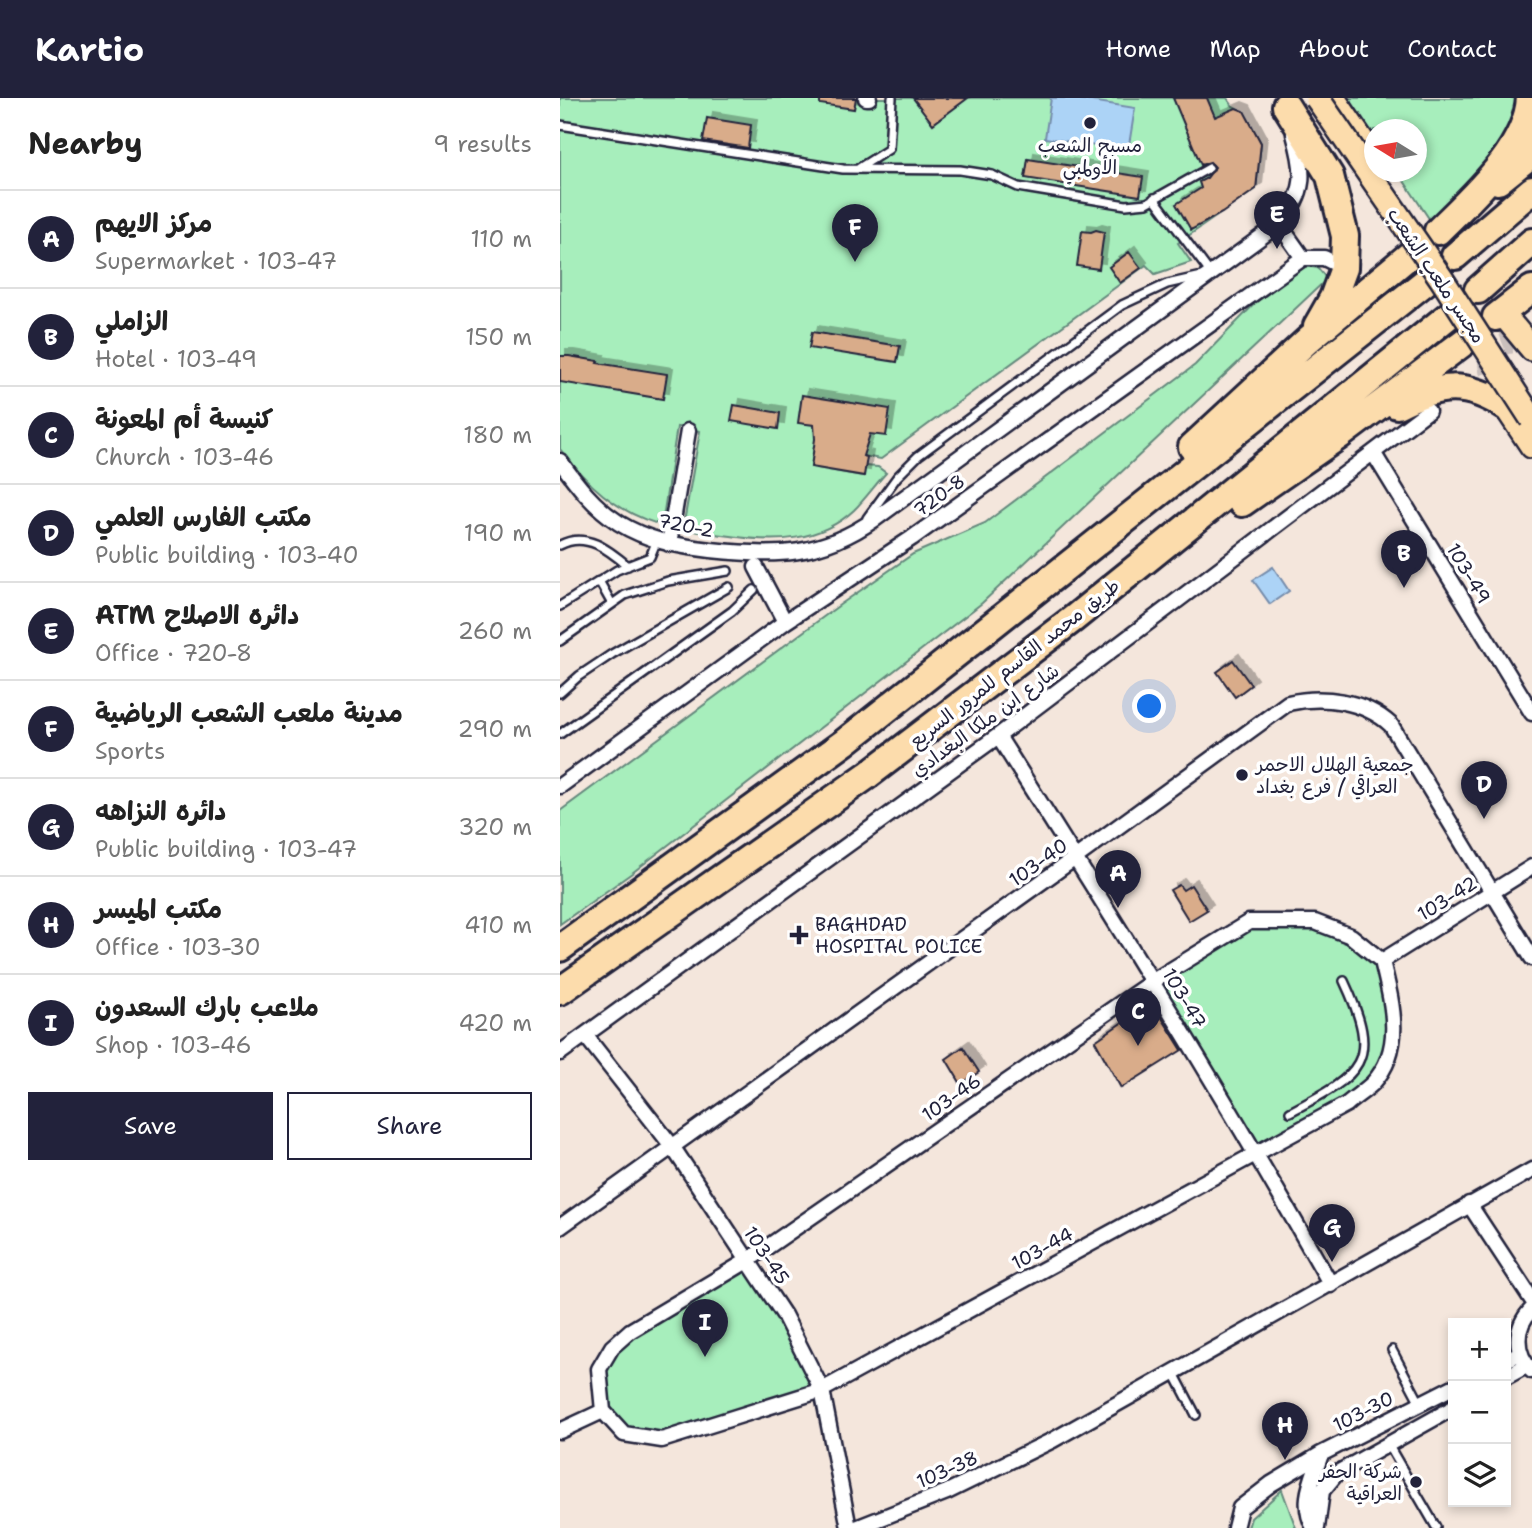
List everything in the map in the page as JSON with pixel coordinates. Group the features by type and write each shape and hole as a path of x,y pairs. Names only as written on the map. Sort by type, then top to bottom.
{"highway":[{"path":"1530,98 1522,128 1501,163 1438,231 1532,153"},
{"path":"1283,102 1330,176 1345,236 1344,268 1333,298 1309,340"},
{"path":"1455,256 1532,190"},
{"path":"1478,290 1532,242"},
{"path":"1042,584 1309,340 1411,254"},
{"path":"560,948 845,742 1429,279"},
{"path":"1499,315 1532,289"},
{"name":"طريق محمد القاسم للمرور السريع","path":"560,991 868,775 1073,619 1452,313"},
{"path":"1073,619 1340,435 1468,339"},
{"path":"1340,435 1420,393 1438,389 1458,388 1486,393 1506,407"}],"main road":[{"name":"مجسر ملعب الشعب","path":"1317,98 1441,278 1532,419"},
{"path":"1333,98 1364,143"},
{"name":"مجسر ملعب الشعب","path":"1391,182 1532,390"},
{"path":"1499,315 1527,345"},
{"path":"1495,380 1506,407 1532,446"}],"street":[{"name":"720-8","path":"754,561 810,550 858,531 1279,224 1291,211 1299,195 1302,177 1301,159 1283,102"},
{"path":"1279,224 1303,258 1324,258 1344,268"},
{"name":"720-8","path":"560,786 785,622 912,538 1303,258"},
{"name":"شارع ابن ملكا البغدادي","path":"560,1053 998,736 1428,411"},
{"path":"663,542 688,431"},
{"name":"103-49","path":"1374,453 1532,713"},
{"name":"720-2","path":"560,461 585,494 601,509 636,532 663,542 754,561"},
{"path":"754,561 785,622"},
{"name":"103-40","path":"560,1227 1288,704 1318,700 1368,709 1391,724 1532,958"},
{"name":"103-47","path":"998,736 1257,1152 1331,1285"},
{"name":"103-42","path":"1382,961 1532,867"},
{"name":"103-46","path":"603,1411 599,1369 612,1346 629,1331 747,1261 1153,981 1249,922 1315,922 1351,936 1382,961"},
{"name":"103-44","path":"603,1411 624,1434 662,1440 822,1390 1347,1104 1374,1082 1393,1052 1392,1007 1382,961"},
{"name":"103-45","path":"585,1035 672,1146 784,1315 822,1390 849,1528"},
{"name":"103-38","path":"856,1528 947,1492 1053,1440 1532,1170"},
{"path":"1469,1204 1532,1300"},
{"path":"1511,1374 1526,1363 1518,1340 1520,1327 1532,1309"},
{"name":"103-30","path":"1234,1528 1240,1508 1271,1484 1321,1454 1448,1390"},
{"path":"560,1431 603,1411"},
{"path":"1315,1528 1322,1491 1337,1473 1448,1411"},
{"path":"1315,1528 1307,1514 1310,1488 1321,1454"}],"lane":[{"path":"858,169 889,149 892,98"},
{"path":"560,125 843,169 960,170 992,175 1017,187 1136,205 1147,203 1209,168"},
{"path":"858,531 897,477 918,456 1111,312 1159,286 1211,274 1154,198"},
{"path":"560,545 581,539 596,543 628,566"},
{"path":"560,606 599,581 650,557 663,542"},
{"path":"560,641 612,604 639,589 728,571"},
{"path":"599,581 612,604"},
{"path":"560,692 612,654 729,587"},
{"path":"560,734 732,611 754,590"},
{"path":"1290,1112 1334,1089 1355,1067 1363,1050 1362,1024 1344,981"},
{"path":"1334,1089 1347,1104"},
{"path":"1392,1350 1421,1404"},
{"path":"1174,1373 1196,1415"},
{"path":"1389,1446 1436,1527"}],"green space":[{"path":"560,98 1227,98 1233,106 1244,112 1261,143 1256,189 1178,243 1191,262 1155,274 1146,265 881,459 814,448 811,467 863,476 865,466 878,467 886,473 854,510 826,529 796,538 747,538 683,528 700,431 677,427 663,518 658,524 628,512 603,495 560,449"},
{"path":"1348,98 1517,98 1514,115 1497,150 1472,182 1430,220 1405,182 1427,182 1427,119 1364,119 1364,122"},
{"path":"1299,265 1318,268 1327,279 982,603 632,873 560,924 560,811 913,554 985,523 1195,365 1265,293"},
{"path":"1249,922 1315,922 1382,961 1399,1048 1347,1104 1257,1152 1161,985 1192,957"},
{"path":"747,1261 822,1390 662,1440 624,1434 603,1411 599,1369 612,1347"},
{"path":"1282,1490 1296,1528 1248,1528 1251,1518"}],"water":[{"name":"مسبح الشعب الأولمبي","path":"1051,98 1073,98 1135,108 1128,151 1045,138"},
{"path":"1273,567 1289,591 1270,604 1253,580"}],"building":[{"path":"820,98 856,98 854,109 820,104"},
{"path":"913,98 968,98 933,124"},
{"path":"1173,98 1207,98 1215,117 1236,108 1244,111 1261,143 1256,189 1222,213 1191,230 1176,204 1201,188 1199,182 1207,178 1215,167 1210,162 1201,165"},
{"path":"707,118 751,125 748,148 703,141"},
{"path":"1028,159 1143,177 1140,196 1025,178"},
{"path":"1082,231 1104,232 1099,269 1077,266"},
{"path":"1129,252 1141,268 1120,283 1109,267"},
{"path":"812,332 900,346 897,362 809,348"},
{"path":"560,356 667,374 663,399 560,382"},
{"path":"802,395 890,409 886,436 870,434 863,456 867,457 864,476 811,467 814,425 798,423"},
{"path":"734,405 780,413 778,429 731,421"},
{"path":"1233,660 1251,685 1235,697 1217,672"},
{"path":"1179,885 1183,890 1191,885 1207,910 1189,921 1170,890"},
{"path":"1152,1002 1182,1050 1121,1088 1095,1041"},
{"path":"963,1047 979,1072 961,1084 946,1059"}],"tunnel":[{"path":"1491,372 1490,360 1493,351 1501,344 1513,342"}],"place":[{"name":"مسبح الشعب الأولمبي","path":"1090,123"},
{"name":"ATM دائره الاصلاح","path":"1277,249"},
{"name":"مدينة ملعب الشعب الرياضية","path":"855,262"},
{"name":"الزاملي","path":"1404,588"},
{"name":"جمعية الهلال الاحمر العراقي / فرع بغداد","path":"1242,775"},
{"name":"مكتب الفارس العلمي","path":"1484,819"},
{"name":"مركز الايهم","path":"1118,908"},
{"name":"BAGHDAD HOSPITAL POLICE","path":"799,935"},
{"name":"كنيسة أم المعونة","path":"1138,1046"},
{"name":"دائره النزاهه","path":"1332,1262"},
{"name":"ملاعب بارك السعدون","path":"705,1357"},
{"name":"مكتب الميسر","path":"1285,1460"},
{"name":"شركة الحفر العراقية","path":"1416,1482"}]}
